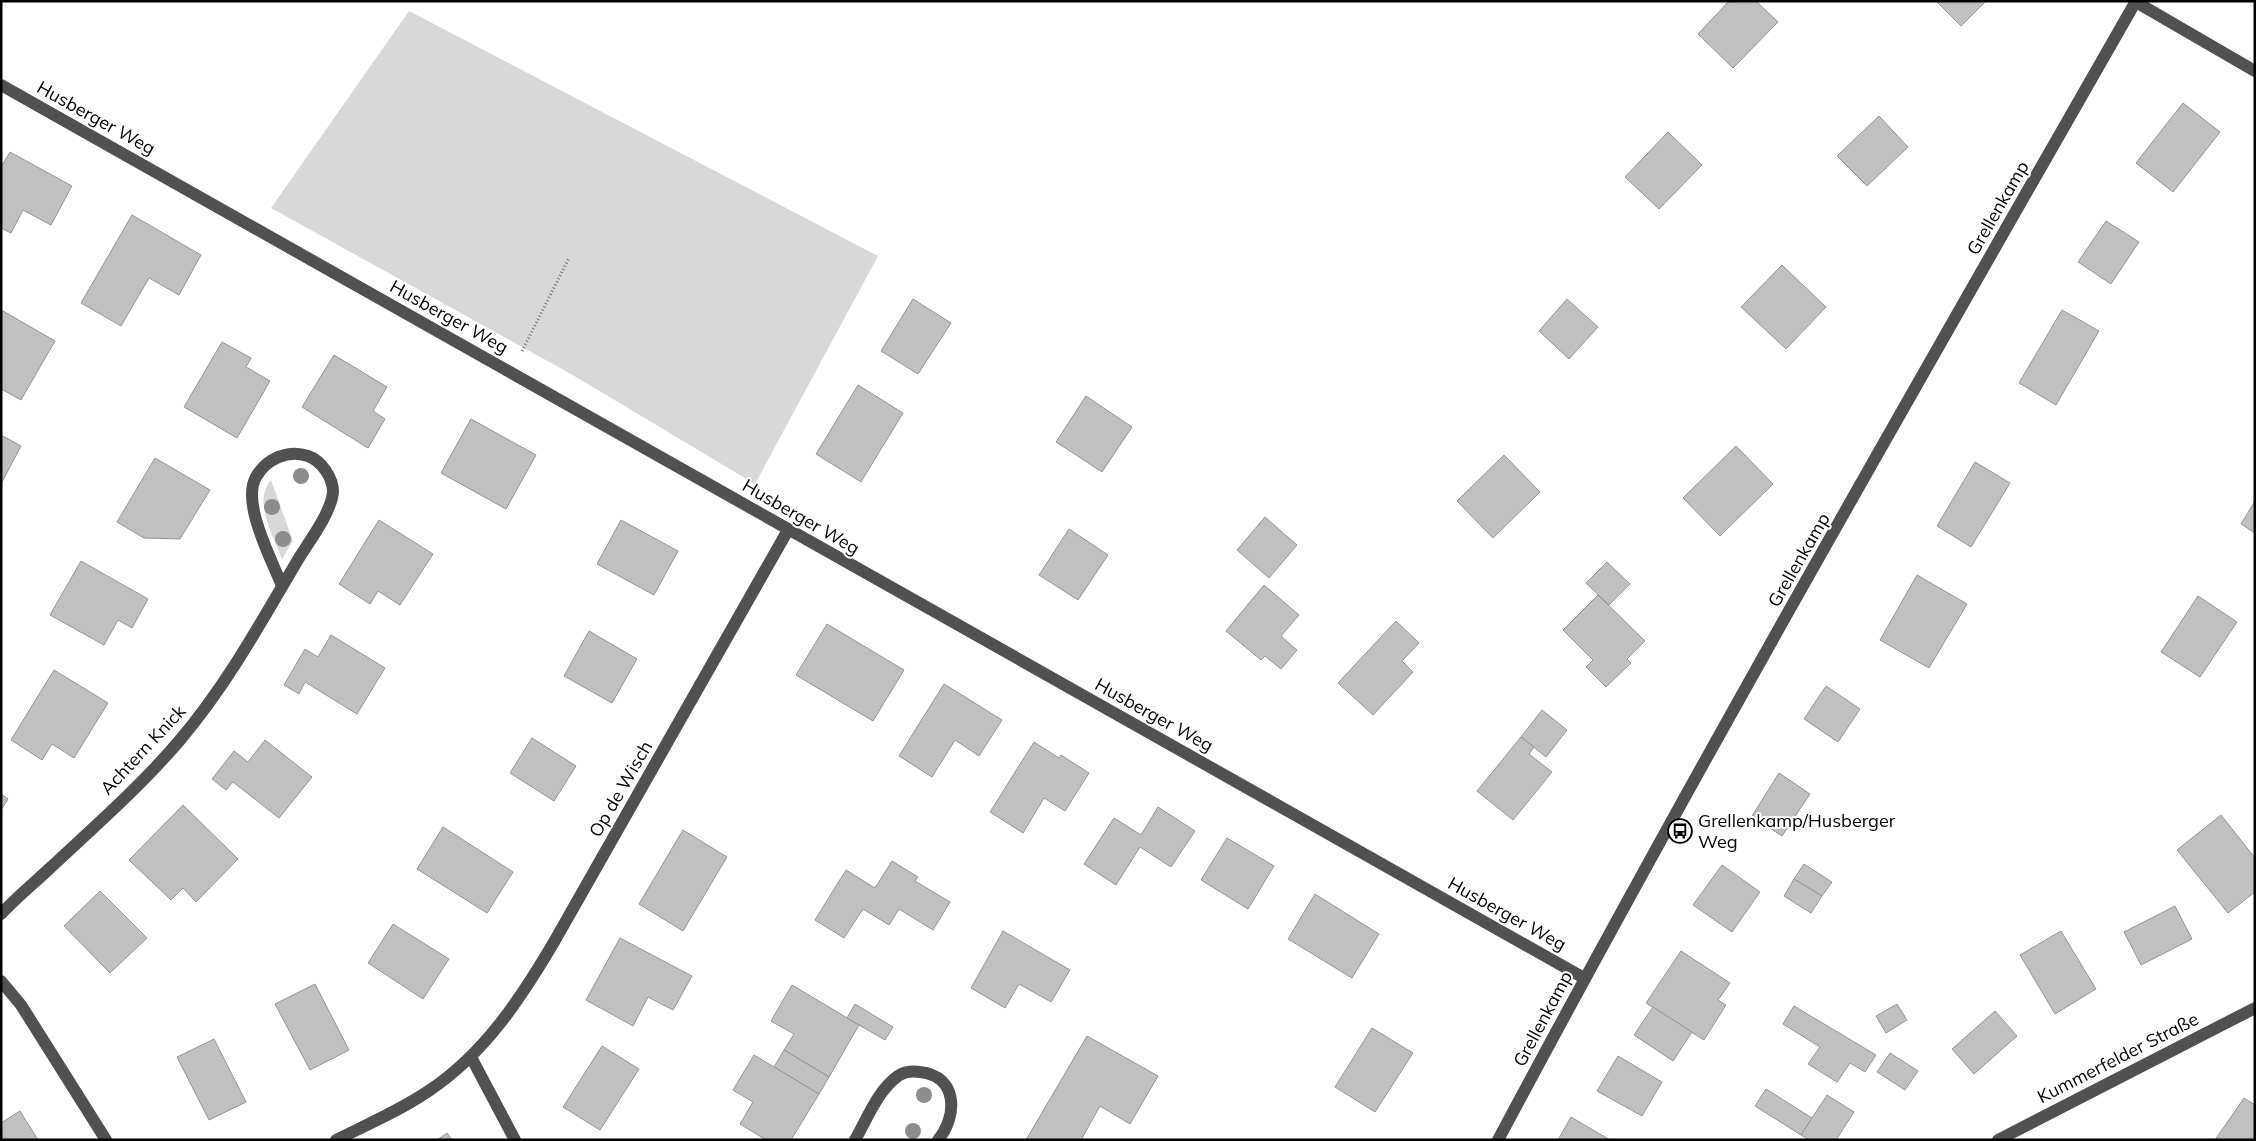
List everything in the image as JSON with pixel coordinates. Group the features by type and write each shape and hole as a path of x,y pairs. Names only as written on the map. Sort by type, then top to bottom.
{"street":[{"path":"2136,2 2255,71"},
{"name":"Grellenkamp","path":"1498,1140 1584,978 1755,672 2136,2"},
{"name":"Husberger Weg","path":"1,85 1584,978"},
{"name":"Achtern Knick","path":"1,914 130,794 180,740 221,688 330,506 333,490 328,474 318,462 309,456 292,453 278,457 265,465 255,479 251,493 252,508 282,586"},
{"name":"Op de Wisch","path":"336,1140 394,1112 431,1090 471,1057 500,1024 531,982 788,530"},
{"path":"1,981 21,1005 106,1140"},
{"name":"Kummerfelder Straße","path":"1998,1140 2255,1008"},
{"path":"471,1057 515,1140"},
{"path":"855,1140 887,1086 900,1074 914,1071 928,1072 939,1078 950,1092 953,1107 950,1123 938,1140"}],"path":[{"path":"512,372 569,258"}],"shaded area":[{"path":"409,11 878,256 755,484 571,374 271,208"},
{"path":"271,480 293,541 282,559 266,519 264,508 266,489"}],"building":[{"path":"1729,1 1756,1 1778,22 1733,68 1698,34"},
{"path":"1936,1 1986,1 1961,26"},
{"path":"2183,103 2220,132 2173,192 2136,163"},
{"path":"1879,116 1908,147 1867,186 1837,156"},
{"path":"1668,132 1702,165 1659,209 1625,177"},
{"path":"10,152 72,186 51,225 23,210 11,233 1,228 1,167"},
{"path":"132,215 201,255 179,295 149,278 121,326 81,303"},
{"path":"2106,221 2139,242 2111,284 2078,262"},
{"path":"1782,265 1826,307 1786,349 1741,307"},
{"path":"913,299 951,323 918,374 881,351"},
{"path":"1567,299 1598,327 1569,359 1539,331"},
{"path":"2062,310 2099,331 2056,405 2019,383"},
{"path":"3,311 55,341 21,400 1,389 1,315"},
{"path":"222,342 251,358 246,367 270,381 237,438 184,407"},
{"path":"334,355 387,387 373,411 385,419 368,448 302,407"},
{"path":"858,385 903,413 861,482 816,454"},
{"path":"1086,396 1132,427 1102,472 1056,442"},
{"path":"471,419 536,455 506,509 441,473"},
{"path":"1,435 21,446 1,484"},
{"path":"1736,446 1773,484 1720,536 1683,498"},
{"path":"1504,455 1540,492 1493,538 1457,501"},
{"path":"155,458 210,490 180,539 144,538 117,522"},
{"path":"1975,462 2010,483 1971,547 1937,526"},
{"path":"2255,501 2255,533 2241,524"},
{"path":"1265,517 1297,545 1269,578 1237,550"},
{"path":"379,520 433,554 400,605 378,591 370,604 339,584"},
{"path":"621,520 678,551 654,595 597,564"},
{"path":"1069,529 1108,555 1078,600 1039,575"},
{"path":"81,561 148,599 132,628 118,620 104,645 50,615"},
{"path":"1607,562 1630,584 1609,605 1586,583"},
{"path":"1917,575 1967,604 1929,668 1880,640"},
{"path":"1264,585 1299,615 1281,636 1297,650 1281,669 1265,656 1261,660 1226,631"},
{"path":"1598,595 1645,641 1627,659 1631,663 1606,687 1586,667 1593,660 1563,630"},
{"path":"2198,596 2237,622 2200,677 2161,652"},
{"path":"1396,621 1419,643 1402,661 1413,672 1373,715 1338,683"},
{"path":"827,624 904,670 873,721 796,675"},
{"path":"589,631 637,659 612,703 564,676"},
{"path":"331,635 385,668 357,714 305,682 299,694 284,685 305,649 318,657"},
{"path":"54,670 108,703 74,758 52,744 42,760 11,740"},
{"path":"944,684 1002,720 979,756 955,740 932,777 899,756"},
{"path":"1826,686 1860,709 1838,742 1804,719"},
{"path":"1542,710 1567,730 1546,757 1521,737"},
{"path":"1521,737 1534,747 1529,754 1552,772 1513,820 1477,791"},
{"path":"532,738 576,766 554,801 510,773"},
{"path":"265,740 312,777 279,818 233,782 226,790 212,779 234,751 248,762"},
{"path":"1034,742 1059,758 1061,755 1089,773 1065,811 1044,798 1023,833 990,812"},
{"path":"1779,773 1810,794 1782,836 1752,816"},
{"path":"1,794 8,799 1,810"},
{"path":"183,805 238,859 196,902 183,888 171,900 129,860"},
{"path":"1158,807 1195,831 1171,867 1140,847 1116,885 1084,864 1114,818 1141,835"},
{"path":"2221,815 2255,858 2255,892 2228,913 2177,850"},
{"path":"443,827 513,872 487,913 417,869"},
{"path":"683,830 727,857 683,931 639,904"},
{"path":"1227,838 1274,866 1248,909 1201,880"},
{"path":"892,861 918,877 915,881 950,902 933,930 899,909 889,925 863,909 844,938 815,920 846,870 875,888"},
{"path":"1804,864 1832,882 1822,896 1794,879"},
{"path":"1722,865 1760,892 1732,932 1693,905"},
{"path":"1794,879 1822,896 1811,913 1784,896"},
{"path":"100,891 147,938 110,973 64,926"},
{"path":"1315,894 1379,934 1352,978 1288,939"},
{"path":"2175,906 2192,939 2141,965 2124,932"},
{"path":"393,924 449,959 423,999 368,963"},
{"path":"1003,931 1070,970 1051,1002 1019,984 1005,1008 971,988"},
{"path":"2061,931 2096,989 2055,1014 2020,955"},
{"path":"620,938 692,976 673,1010 648,997 633,1026 586,1000"},
{"path":"1681,951 1730,983 1718,1000 1726,1005 1704,1040 1646,1003"},
{"path":"315,984 349,1050 310,1070 275,1004"},
{"path":"792,985 859,1025 829,1077 784,1050 794,1034 771,1021"},
{"path":"855,1004 893,1027 885,1040 847,1018"},
{"path":"1897,1004 1907,1020 1886,1033 1876,1016"},
{"path":"1794,1006 1876,1055 1865,1072 1850,1063 1837,1082 1808,1064 1820,1047 1783,1024"},
{"path":"1653,1007 1692,1032 1673,1061 1634,1035"},
{"path":"1995,1011 2017,1036 1974,1074 1952,1049"},
{"path":"1372,1028 1413,1053 1375,1112 1335,1087"},
{"path":"1087,1036 1158,1076 1130,1124 1100,1106 1081,1140 1026,1140"},
{"path":"214,1039 246,1102 209,1120 177,1057"},
{"path":"602,1046 639,1069 600,1130 563,1107"},
{"path":"784,1050 829,1077 819,1094 774,1067"},
{"path":"1890,1053 1918,1071 1905,1090 1877,1072"},
{"path":"754,1055 819,1094 791,1140 766,1140 740,1124 753,1102 733,1090"},
{"path":"1618,1056 1662,1082 1642,1116 1597,1091"},
{"path":"1766,1089 1812,1118 1801,1135 1755,1106"},
{"path":"1827,1095 1854,1112 1836,1140 1809,1140 1801,1135"},
{"path":"2244,1098 2255,1105 2255,1140 2215,1140"},
{"path":"20,1111 38,1140 1,1140 1,1123"},
{"path":"1571,1117 1610,1140 1558,1140"},
{"path":"447,1133 452,1140 437,1140"}],"place":[{"name":"Grellenkamp/Husberger Weg","path":"1680,831"}]}
